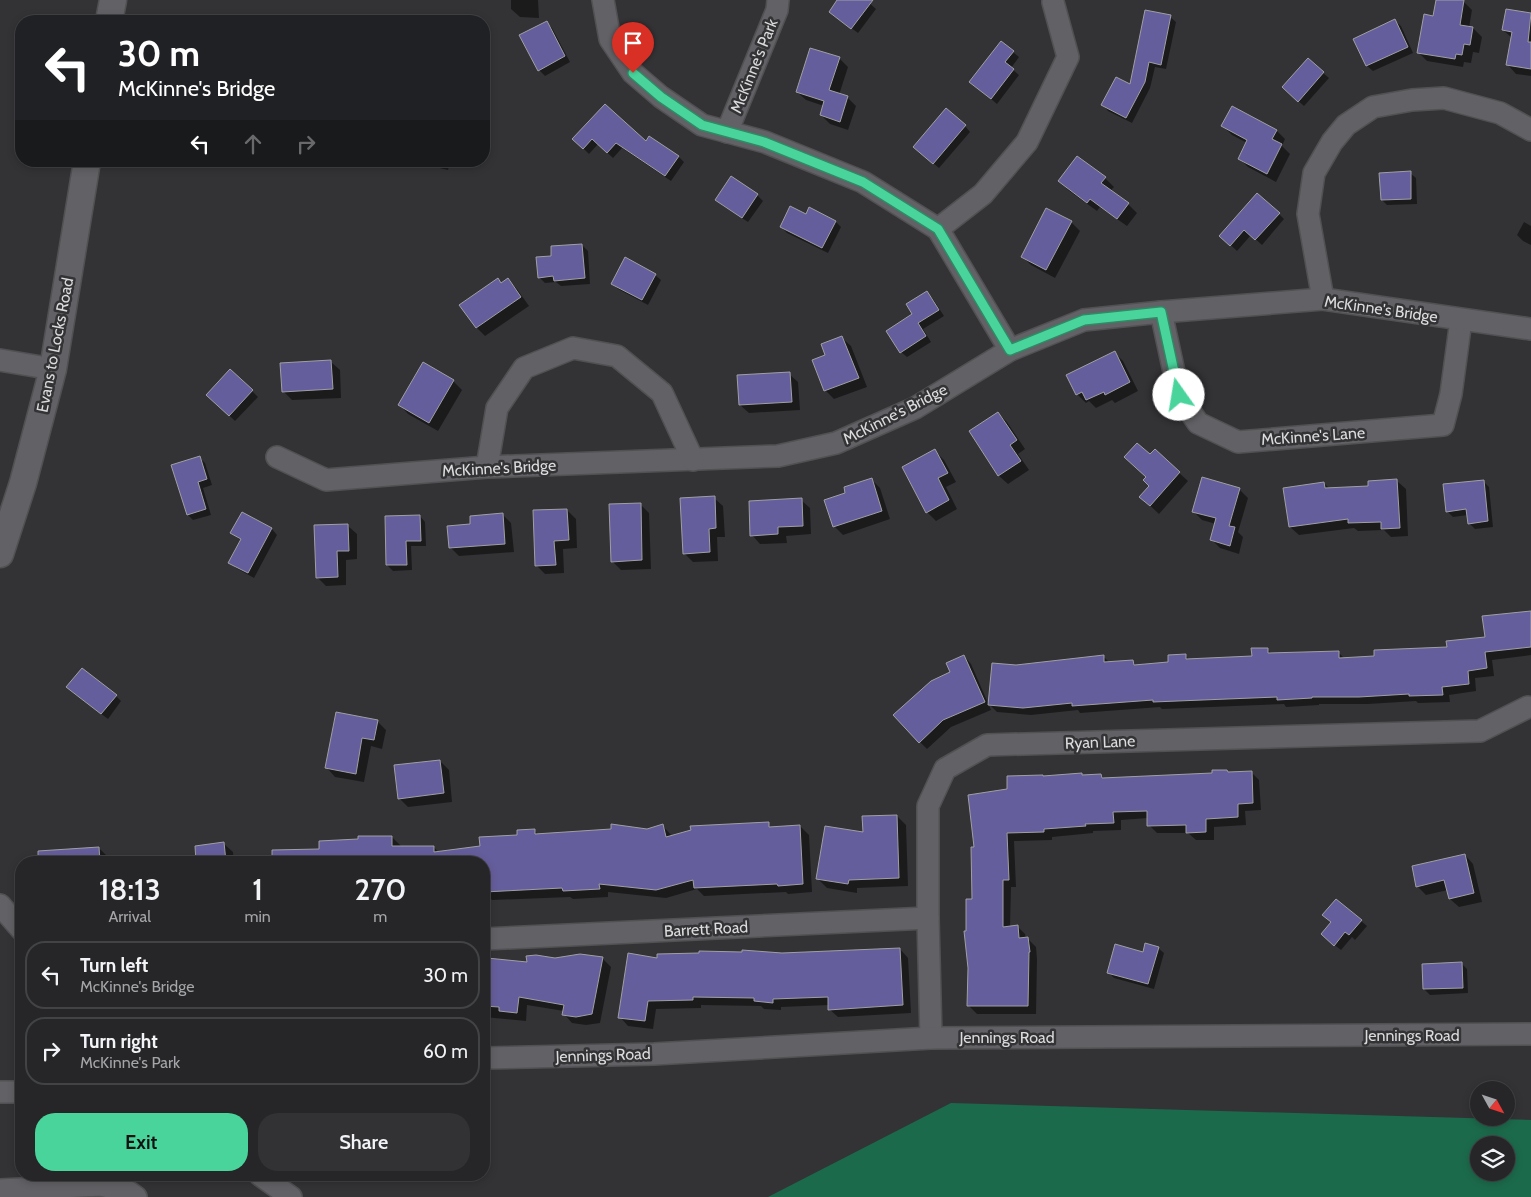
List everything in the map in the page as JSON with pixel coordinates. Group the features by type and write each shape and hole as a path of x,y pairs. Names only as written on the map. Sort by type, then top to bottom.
{"street":[{"path":"111,15 113,0"},
{"name":"McKinne's Park","path":"603,0 610,39 633,73 661,97 702,125 764,142 863,182 938,229 1010,350"},
{"name":"McKinne's Park","path":"727,132 777,10 778,0"},
{"path":"938,229 983,194 1027,142 1068,57 1053,2"},
{"path":"1323,299 1308,214 1314,173 1332,142 1346,125 1373,107 1412,100 1444,98 1500,113 1531,130"},
{"name":"Evans to Locks Road","path":"0,554 23,483 53,369 87,167"},
{"name":"McKinne's Bridge","path":"277,457 326,480 487,467 778,456 836,443 915,408 1010,350 1084,320 1161,312 1323,299 1531,329"},
{"name":"McKinne's Lane","path":"1161,312 1179,395 1198,423 1238,442 1443,425 1451,394 1462,320"},
{"path":"487,467 497,408 524,368 573,348 617,356 662,394 693,460"},
{"path":"0,360 53,369"},
{"name":"Ryan Lane","path":"930,1038 928,806 945,768 987,745 1480,731 1528,706"},
{"path":"0,905 15,922"},
{"name":"Barrett Road","path":"490,939 928,918"},
{"name":"Jennings Road","path":"490,1058 654,1054 930,1038 1531,1034"},
{"path":"0,1092 15,1092"},
{"path":"268,1181 291,1197"},
{"path":"0,1190 101,1185 129,1192 136,1197"}],"green space":[{"path":"951,1103 1470,1118 1470,1126 1515,1126 1515,1120 1531,1120 1531,1197 768,1197"}],"building":[{"path":"837,0 873,0 851,29 829,12"},
{"path":"1436,0 1464,0 1460,25 1473,27 1470,45 1464,44 1462,55 1456,54 1455,59 1417,53 1424,14 1433,16"},
{"path":"1506,9 1531,13 1528,42 1531,42 1531,69 1506,65 1512,32 1502,30"},
{"path":"1145,10 1171,15 1161,65 1149,62 1145,82 1126,118 1101,105 1116,77 1130,84"},
{"path":"1395,19 1408,47 1366,66 1353,39"},
{"path":"547,21 565,56 538,71 519,35"},
{"path":"1001,41 1014,51 1005,62 1014,69 991,99 969,82"},
{"path":"810,48 840,57 829,90 848,96 840,122 820,115 824,101 796,92"},
{"path":"1308,58 1324,72 1298,102 1282,87"},
{"path":"605,104 646,141 649,136 679,156 665,176 616,143 607,153 592,139 583,149 572,139"},
{"path":"1232,106 1277,130 1272,139 1282,144 1267,174 1238,159 1247,140 1221,126"},
{"path":"946,108 966,125 933,164 913,147"},
{"path":"1077,156 1106,177 1101,183 1129,203 1117,219 1090,199 1087,203 1058,181"},
{"path":"1411,171 1411,199 1381,200 1379,173"},
{"path":"731,176 758,194 742,218 715,200"},
{"path":"1257,193 1280,213 1255,240 1244,230 1230,246 1219,236"},
{"path":"790,206 806,214 809,207 836,221 822,248 780,227"},
{"path":"1046,208 1072,221 1046,270 1021,257"},
{"path":"582,244 585,278 554,281 553,276 538,278 536,257 551,256 551,246"},
{"path":"625,257 656,274 642,300 611,284"},
{"path":"498,278 501,283 508,278 521,297 476,328 459,305"},
{"path":"927,291 939,310 918,323 926,336 900,353 886,331 912,314 906,304"},
{"path":"842,336 859,378 824,391 812,360 825,355 821,344"},
{"path":"1115,351 1130,382 1105,395 1104,392 1086,400 1082,392 1076,395 1066,375"},
{"path":"331,360 333,389 282,392 280,363"},
{"path":"423,362 454,380 429,423 398,405"},
{"path":"230,369 253,390 229,416 206,395"},
{"path":"790,372 792,402 739,405 737,375"},
{"path":"998,412 1017,440 1010,445 1021,461 998,476 969,431"},
{"path":"1137,443 1150,454 1155,449 1180,472 1150,506 1139,497 1149,486 1143,480 1146,477 1124,457"},
{"path":"935,449 948,473 938,478 949,500 926,513 902,467"},
{"path":"200,456 207,479 198,482 206,509 187,515 171,465"},
{"path":"1202,477 1240,488 1229,526 1235,527 1230,546 1210,540 1216,518 1192,512"},
{"path":"872,478 882,511 833,527 824,500 845,493 844,487"},
{"path":"1397,479 1400,528 1381,529 1381,522 1348,523 1348,519 1289,527 1283,488 1324,482 1325,488 1368,486 1368,481"},
{"path":"1484,480 1488,521 1468,524 1466,509 1446,512 1443,484"},
{"path":"715,496 716,528 709,529 710,552 683,554 680,498"},
{"path":"802,498 803,526 778,527 778,534 750,536 749,501"},
{"path":"641,503 642,560 611,562 609,504"},
{"path":"567,509 569,540 554,541 556,565 535,566 533,510"},
{"path":"242,512 272,528 248,573 228,563 241,539 230,533"},
{"path":"503,513 505,544 449,548 447,526 470,524 470,516"},
{"path":"420,515 421,541 406,541 407,565 386,565 385,516"},
{"path":"348,524 349,551 337,551 338,577 316,578 314,525"},
{"path":"1531,611 1531,647 1485,652 1487,668 1468,671 1469,684 1442,687 1443,695 1409,696 1409,694 1277,700 1277,697 1153,702 1153,700 1072,706 1072,703 1023,708 988,705 992,663 1016,665 1104,655 1104,662 1133,660 1134,665 1168,662 1168,655 1186,654 1186,659 1252,656 1251,648 1268,648 1268,653 1339,651 1339,658 1374,656 1374,650 1447,647 1446,641 1485,637 1482,616"},
{"path":"964,655 985,702 943,720 919,743 893,715 931,681 950,672 946,663"},
{"path":"82,668 117,695 101,714 66,687"},
{"path":"336,712 378,720 374,740 362,738 356,774 325,768"},
{"path":"440,760 444,793 398,799 394,765"},
{"path":"1212,770 1227,770 1228,772 1252,771 1253,803 1238,804 1238,817 1206,819 1206,832 1186,833 1186,825 1147,826 1147,811 1113,812 1114,823 1044,829 1044,832 1007,833 1009,880 1003,880 1003,927 1018,925 1019,938 1028,937 1030,952 1028,1006 967,1006 968,968 964,931 966,931 966,899 972,899 971,847 974,847 968,795 1007,789 1007,776 1082,773 1082,775 1101,774 1102,778 1212,773"},
{"path":"897,815 899,878 849,880 848,884 816,879 825,826 863,832 862,816"},
{"path":"769,822 769,827 800,825 803,884 694,888 693,880 656,890 599,884 600,889 563,891 562,888 490,892 490,856 272,856 272,850 319,849 319,841 358,839 358,836 392,836 392,846 434,846 434,852 480,846 479,837 517,835 517,830 535,829 535,834 611,829 611,824 647,829 663,824 666,837 691,830 690,826"},
{"path":"224,842 225,856 196,856 195,846"},
{"path":"99,847 100,856 38,856 38,851"},
{"path":"1465,854 1474,893 1449,899 1444,880 1416,887 1412,866"},
{"path":"1336,899 1362,920 1349,935 1345,932 1334,946 1321,934 1331,922 1322,915"},
{"path":"1145,943 1159,947 1148,984 1107,973 1115,944 1143,952"},
{"path":"900,948 903,1005 828,1010 828,997 773,999 773,1003 754,1001 754,998 693,997 693,1000 648,1001 645,1021 618,1018 628,953 657,958 657,954 699,953 699,951 742,952 742,950 782,953"},
{"path":"580,954 603,957 592,1014 576,1017 562,1015 564,1005 519,997 517,1013 499,1011 499,1007 490,1006 490,958 527,962 526,956 536,955 555,958"},
{"path":"1462,962 1463,988 1423,989 1422,964"}],"route":[{"path":"633,73 661,97 702,125 764,142 863,182 938,229 1010,350 1084,320 1161,312 1179,395"}]}
